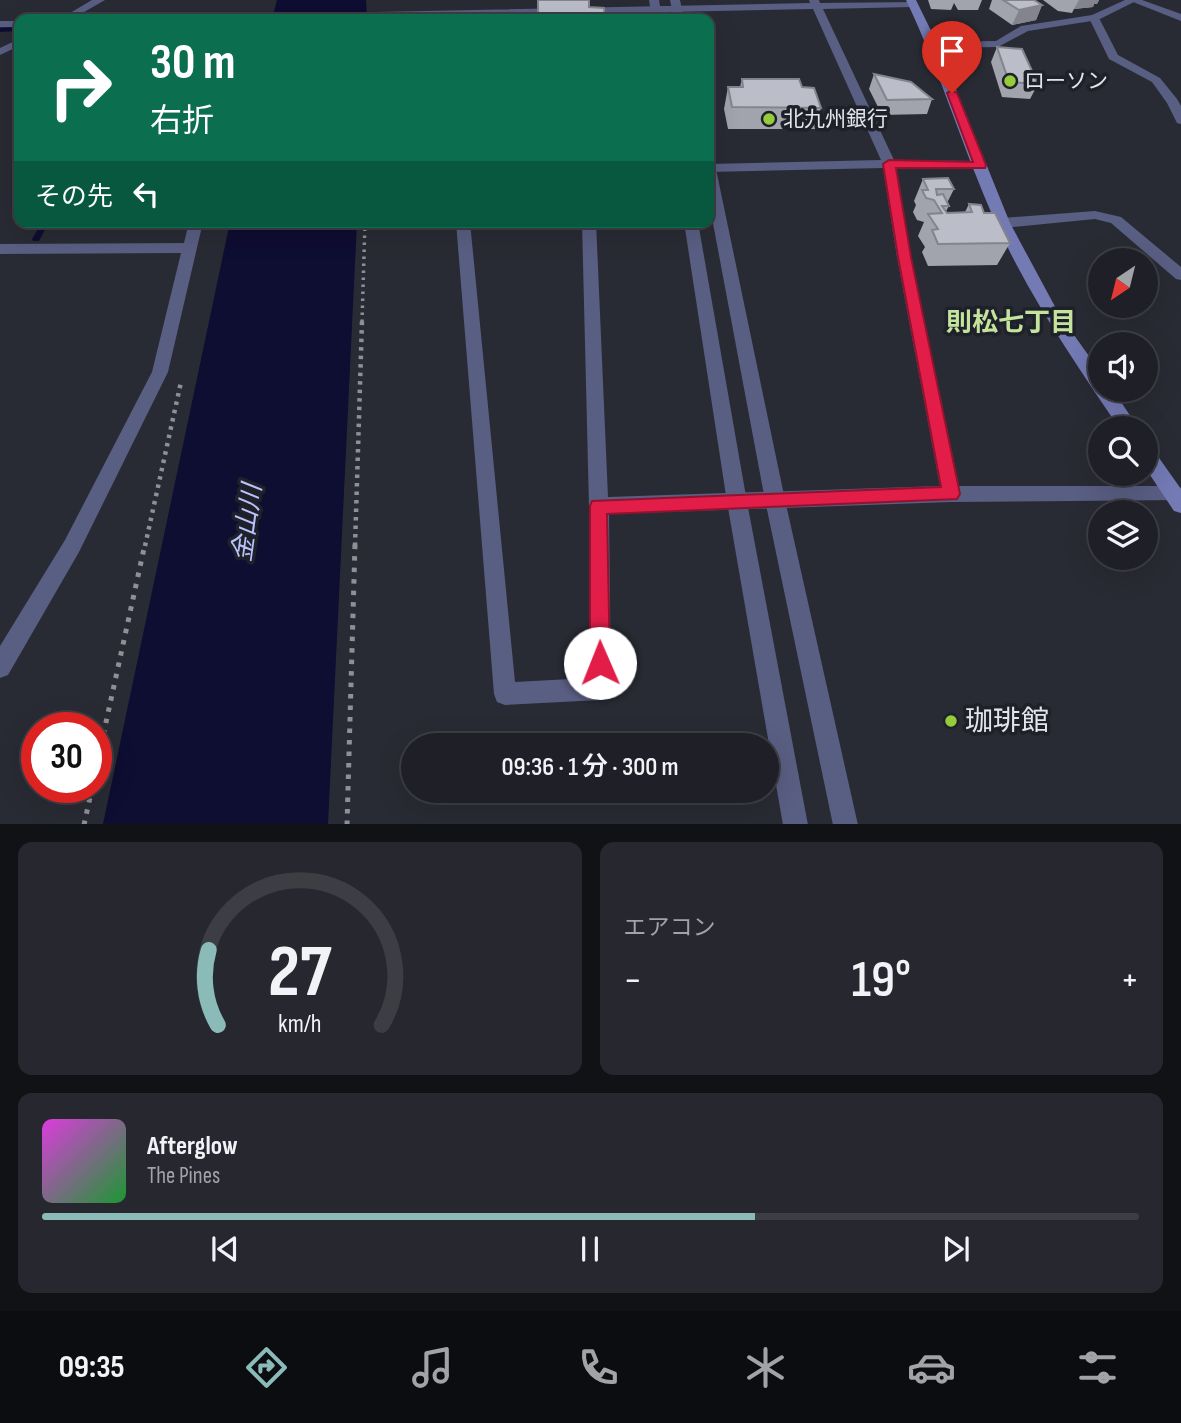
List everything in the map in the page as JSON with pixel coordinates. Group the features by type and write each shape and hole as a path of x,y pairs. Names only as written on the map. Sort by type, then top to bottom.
{"main road":[{"path":"912,2 933,45 1003,223 1053,317 1088,368"},
{"path":"1158,470 1178,499"}],"street":[{"path":"74,14 100,0"},
{"path":"933,45 998,44 1026,28 1094,18 1133,0 1181,18"},
{"path":"503,14 912,2"},
{"path":"815,3 889,164 904,257 951,494"},
{"path":"1094,18 1113,57 1156,80 1177,103 1181,120"},
{"path":"714,169 889,164 980,165"},
{"path":"714,194 775,500 846,824"},
{"path":"1003,223 1095,215 1116,220 1181,275"},
{"path":"0,667 72,546 160,372 195,228"},
{"path":"464,228 505,694 600,689 598,506 589,228"},
{"path":"692,228 737,502 796,824"},
{"path":"0,249 190,248"},
{"path":"598,506 951,494 1178,499"}],"path":[{"path":"347,824 365,228"},
{"path":"108,712 181,380"},
{"path":"84,824 89,803"}],"water":[{"path":"277,0 366,0 367,14 273,14"},
{"name":"金山川","path":"229,228 357,228 328,824 103,824 107,803 112,803 112,781"}],"building":[{"path":"538,0 589,0 589,7 604,8 605,14 538,14"},
{"path":"1003,0 1034,0 1042,5 1019,10"},
{"path":"997,47 1022,49 1038,84 1009,82"},
{"path":"874,74 911,82 932,99 887,100"},
{"path":"742,79 799,79 802,87 814,88 821,108 732,107 728,87 743,87"},
{"path":"948,178 954,189 936,189 937,195 943,194 949,206 942,206 947,213 972,212 969,204 981,205 984,213 995,213 1010,243 938,244 932,230 938,229 928,214 942,213 934,200 926,198 922,190 928,190 923,179"}],"waterway":[{"path":"0,30 14,29"},
{"path":"36,239 42,228"}],"place":[{"name":"ローソン","path":"1010,81"},
{"name":"北九州銀行","path":"769,119"},
{"name":"珈琲館","path":"951,721"}],"district":[{"name":"則松七丁目","path":"1011,323"}],"route":[{"path":"600,663 598,506 951,494 904,257 889,164 980,165 952,93"}]}
